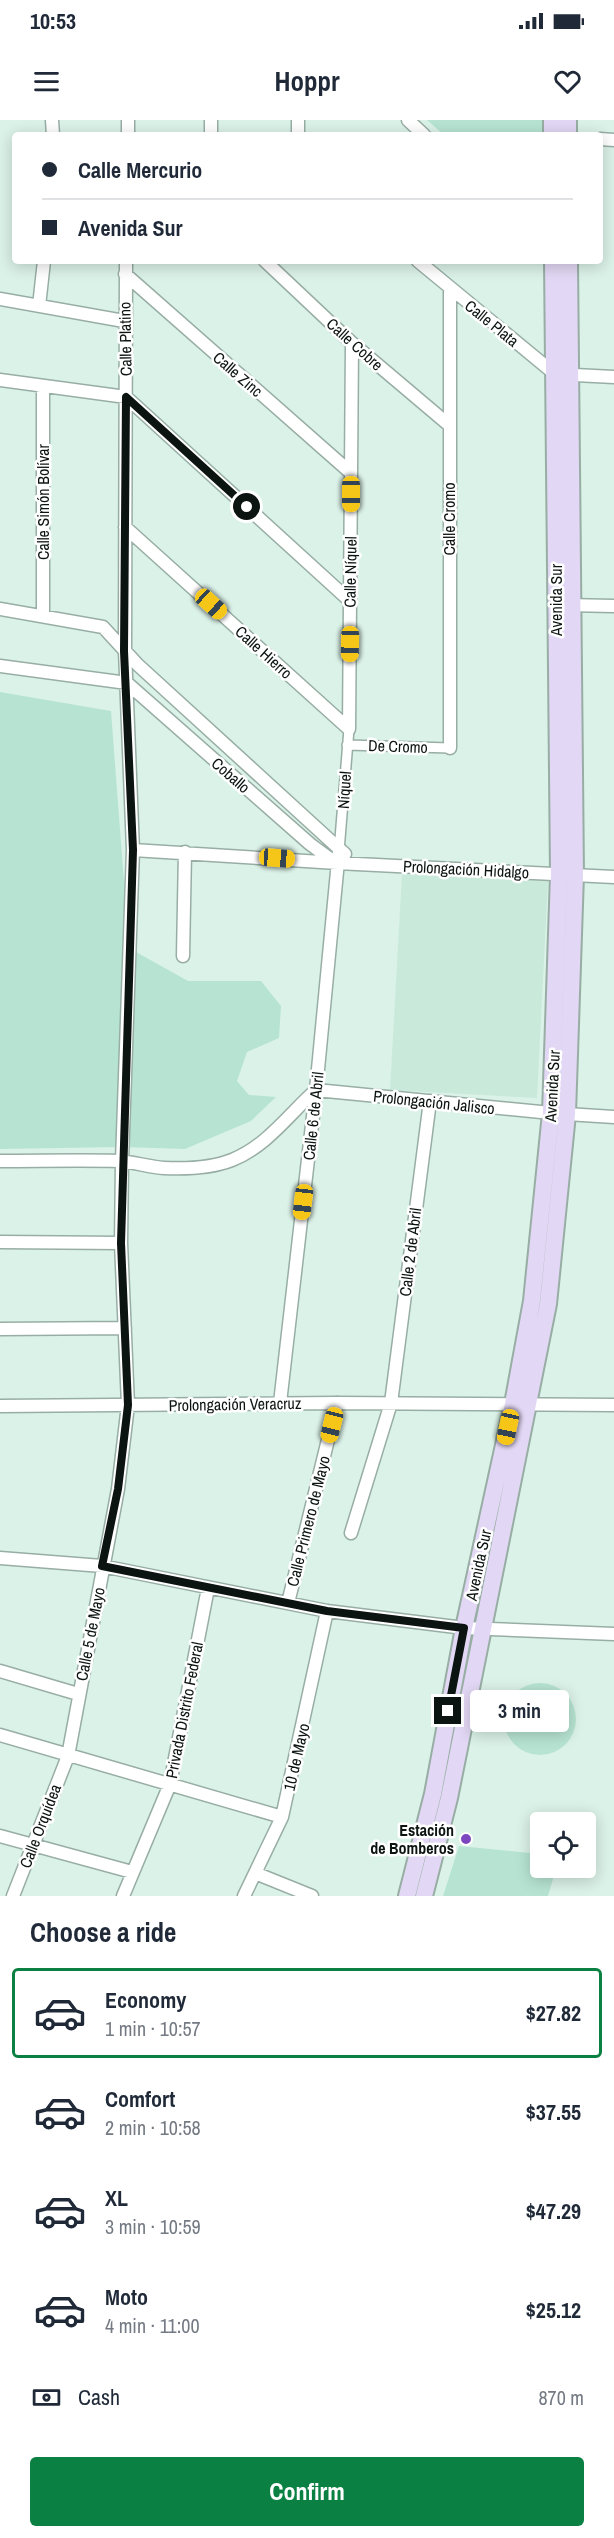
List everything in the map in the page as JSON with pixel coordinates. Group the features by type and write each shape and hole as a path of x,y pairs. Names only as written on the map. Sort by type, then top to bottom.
{"main road":[{"name":"Avenida Sur","path":"553,264 562,375"},
{"name":"Avenida Sur","path":"424,1896 441,1796 464,1628 548,1304 559,1114 567,875 562,375 569,264"},
{"name":"Avenida Sur","path":"407,1896 441,1796 484,1629 521,1404"}],"street":[{"path":"408,120 421,132"},
{"path":"39,306 44,264"},
{"name":"Calle Platino","path":"122,1161 133,850 124,651 126,264"},
{"name":"Calle Cobre","path":"268,264 352,343 449,425"},
{"name":"Calle Plata","path":"421,264 450,290 562,375"},
{"name":"Calle Zinc","path":"125,274 351,473"},
{"name":"Calle Cromo","path":"450,290 450,748"},
{"path":"0,299 124,321"},
{"name":"Calle Níquel","path":"349,729 352,343"},
{"path":"562,375 614,377"},
{"path":"0,380 126,397 350,601"},
{"name":"Calle Simón Bolívar","path":"43,387 43,616"},
{"name":"Calle Hierro","path":"126,526 349,729"},
{"path":"564,605 614,606"},
{"name":"Coballo","path":"0,609 102,627 138,665 338,857"},
{"path":"0,666 127,683"},
{"name":"Coballo","path":"127,683 310,844 338,857"},
{"name":"Níquel","path":"338,857 349,729"},
{"name":"De Cromo","path":"347,745 450,748"},
{"path":"300,860 310,844"},
{"name":"Prolongación Hidalgo","path":"133,850 300,860 338,857 356,862 614,877"},
{"path":"183,956 185,852"},
{"name":"Calle 6 de Abril","path":"280,1403 316,1090 338,857"},
{"path":"0,1161 122,1161 164,1168 200,1167 232,1160 257,1146 276,1131 296,1107 316,1090"},
{"name":"Prolongación Jalisco","path":"316,1090 559,1114 614,1117"},
{"name":"Calle 2 de Abril","path":"351,1533 391,1403 430,1101"},
{"name":"Calle 5 de Mayo","path":"68,1756 118,1489 128,1405 121,1243 122,1161"},
{"path":"0,1242 121,1243"},
{"path":"0,1329 125,1328"},
{"name":"Prolongación Veracruz","path":"1,1407 280,1403 614,1405"},
{"name":"Calle Primero de Mayo","path":"288,1603 337,1403"},
{"path":"0,1558 102,1566 327,1611 464,1628 614,1634"},
{"name":"Privada Distrito Federal","path":"123,1896 170,1784 208,1588"},
{"name":"10 de Mayo","path":"244,1896 282,1817 327,1611"},
{"path":"0,1671 78,1694"},
{"path":"0,1735 282,1817"},
{"name":"Calle Orquídea","path":"13,1896 68,1756"},
{"path":"0,1836 132,1872"},
{"path":"255,1873 312,1896"}],"shaded area":[{"path":"427,120 552,120 552,132 441,132"},
{"path":"0,692 111,711 129,948 188,981 261,981 281,1006 279,1038 247,1052 237,1081 249,1095 276,1097 251,1121 185,1149 121,1147 0,1149"},
{"path":"402,874 548,881 537,1098 390,1090"},
{"path":"540,1683 554,1686 566,1693 573,1705 576,1719 573,1733 566,1745 554,1752 540,1755 526,1752 514,1745 507,1733 504,1719 507,1705 514,1693 526,1686"},
{"path":"459,1846 530,1853 530,1878 553,1878 548,1896 443,1896"}],"place":[{"name":"Estación de Bomberos","path":"466,1839"}],"route":[{"path":"247,507 126,397 124,651 133,850 121,1243 128,1405 118,1489 102,1566 327,1611 464,1628 448,1711"}]}
